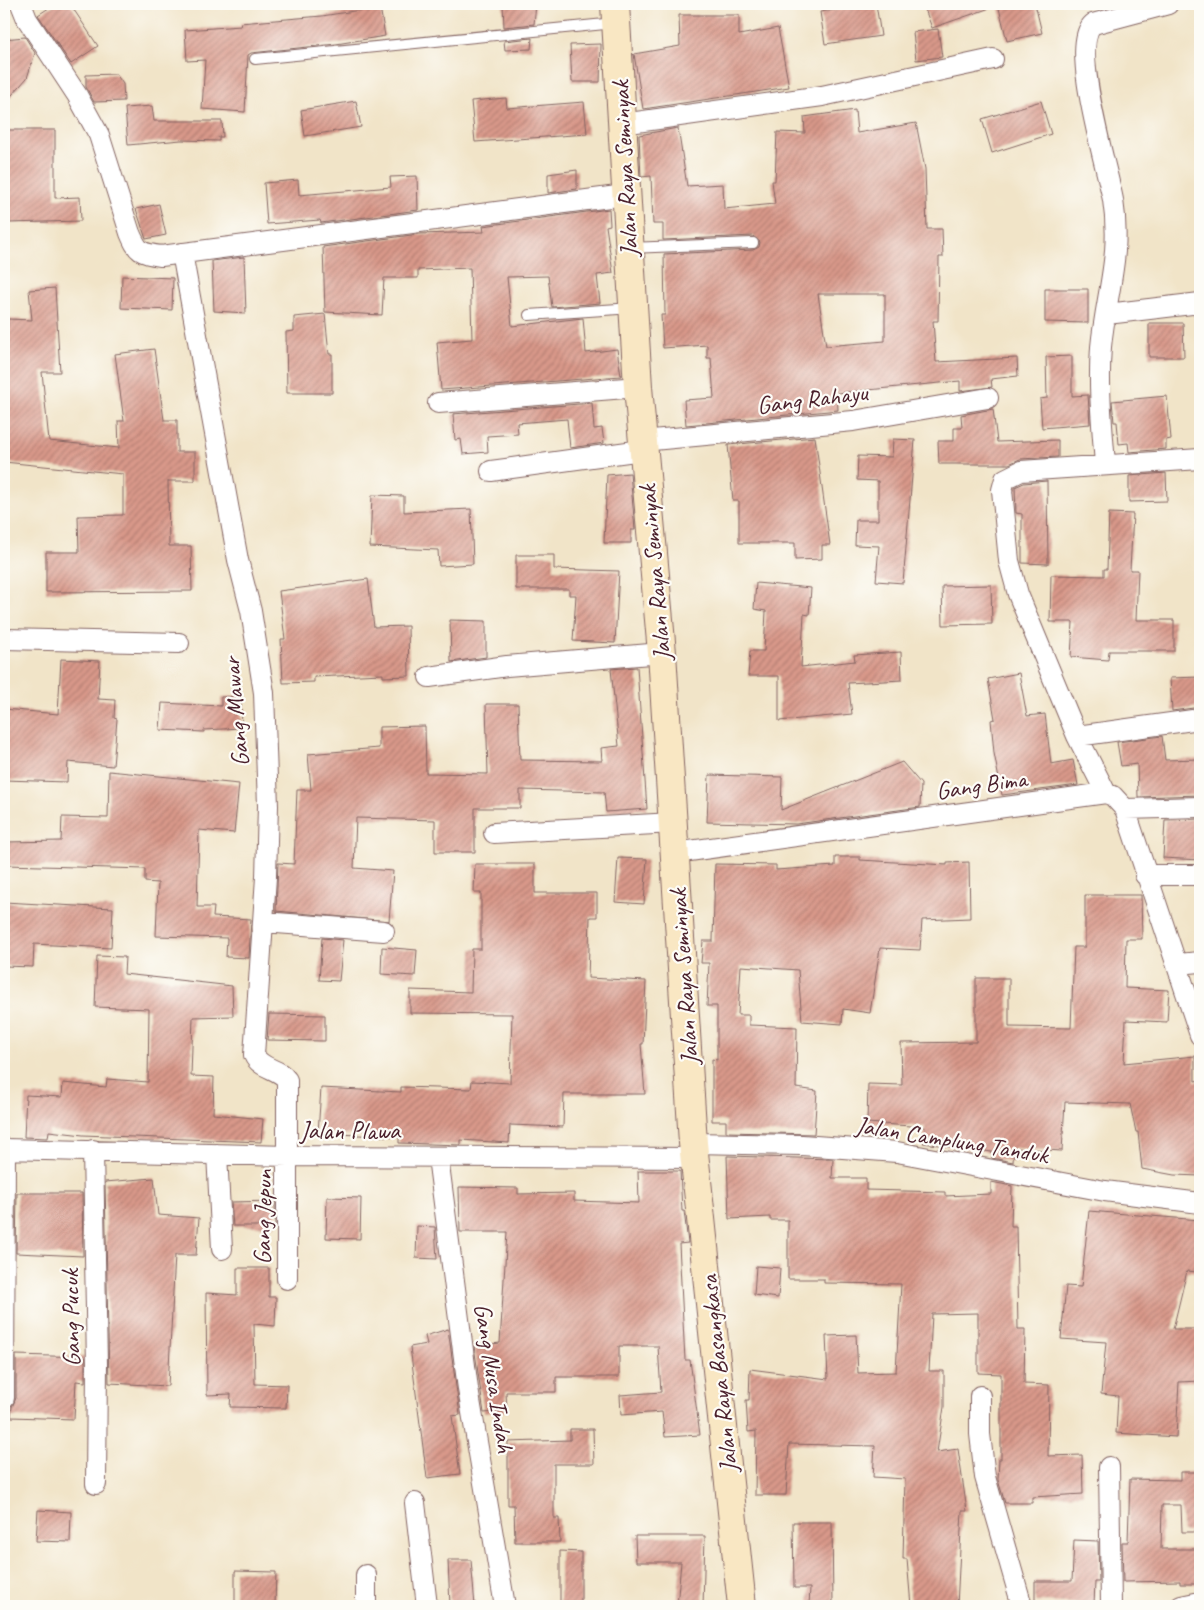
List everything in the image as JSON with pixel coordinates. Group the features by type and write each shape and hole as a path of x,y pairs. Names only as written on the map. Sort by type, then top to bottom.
{"main road":[{"name":"Jalan Raya Seminyak","path":"616,13 625,195 642,446 662,653 694,1150"},
{"name":"Jalan Raya Basangkasa","path":"694,1150 742,1606"}],"street":[{"path":"21,4 27,19 77,95 99,135 136,248 141,252 161,256 625,195"},
{"path":"1105,464 1099,376 1116,259 1116,220 1107,168 1085,73 1086,34 1093,24 1168,4"},
{"path":"622,124 822,96 993,59"},
{"name":"Gang Mawar","path":"182,253 236,550 251,611 264,693 268,806 254,1056 260,1063 283,1074 287,1080 289,1156"},
{"path":"1107,314 1200,303"},
{"path":"438,403 638,387"},
{"name":"Gang Rahayu","path":"491,472 642,446 853,421 988,398"},
{"path":"1200,459 1022,471 1005,479 1002,490 1009,561 1018,594 1077,736 1106,793 1116,799 1125,809 1145,875 1155,896 1200,1035"},
{"path":"4,638 179,644"},
{"path":"429,677 507,666 662,653"},
{"path":"1077,736 1200,719"},
{"name":"Gang Bima","path":"675,853 1106,793"},
{"path":"1125,809 1200,807"},
{"path":"494,834 673,823"},
{"path":"1145,875 1200,875"},
{"path":"263,922 384,931"},
{"path":"1178,964 1200,962"},
{"name":"Jalan Camplung Tanduk","path":"694,1150 802,1145 897,1152 1105,1191 1200,1203"},
{"path":"4,1149 4,1398"},
{"name":"Jalan Plawa","path":"4,1149 289,1156 438,1157 694,1150"},
{"name":"Gang Pucuk","path":"93,1150 97,1365 96,1484"},
{"path":"217,1154 222,1249"},
{"name":"Gang Jepun","path":"287,1279 289,1156"},
{"name":"Gang Nusa Indah","path":"438,1157 468,1389 505,1606"},
{"path":"980,1396 980,1434 985,1477 1022,1606"},
{"path":"1109,1466 1111,1606"},
{"path":"415,1503 427,1606"},
{"path":"366,1575 366,1606"},
{"path":"1181,1606 1200,1602"}],"lane":[{"path":"255,59 616,13"},
{"path":"629,248 753,243"},
{"path":"529,315 633,308"}],"building":[{"path":"55,4 70,4 98,46 71,64 38,15"},
{"path":"503,4 536,4 534,24 504,27"},
{"path":"876,4 881,36 825,44 820,12"},
{"path":"923,4 992,4 993,7 932,28"},
{"path":"998,4 1035,4 1042,33 1007,41"},
{"path":"380,7 385,36 336,44 251,53 248,55 245,112 202,109 205,60 187,61 185,30 241,26 240,23 322,16"},
{"path":"679,15 739,15 739,35 778,28 789,87 643,109 634,54 680,46"},
{"path":"938,29 942,57 916,60 913,32"},
{"path":"25,37 35,53 27,78 4,104 4,39"},
{"path":"532,38 531,49 505,50 504,41"},
{"path":"601,44 600,82 572,82 570,45"},
{"path":"116,74 123,84 124,101 94,102 86,87 86,75"},
{"path":"506,98 507,108 584,102 587,134 475,142 471,101"},
{"path":"356,101 361,127 305,136 301,110"},
{"path":"1041,101 1051,134 992,153 982,119"},
{"path":"152,106 154,121 222,121 223,137 219,137 219,141 181,140 128,145 125,108"},
{"path":"855,110 857,133 916,123 925,169 927,229 942,229 943,257 939,257 938,321 933,321 936,362 1017,358 1018,376 991,379 992,387 960,391 960,381 837,393 838,410 686,425 684,400 714,398 711,358 707,358 707,345 663,348 661,315 665,315 664,254 753,250 759,247 760,242 753,236 663,240 663,224 653,224 651,176 641,177 639,135 678,128 687,186 723,184 724,209 775,204 772,181 775,181 777,132 805,133 804,117","holes":["818,294 885,294 885,341 826,346"]},
{"path":"4,130 55,130 55,198 80,197 81,221 8,223 6,184 4,184"},
{"path":"577,170 577,189 548,193 548,174"},
{"path":"417,176 418,210 321,223 320,220 267,224 264,183 298,180 299,195 391,187 390,177"},
{"path":"159,204 166,235 146,239 136,209"},
{"path":"609,209 610,225 606,226 613,273 597,275 600,303 552,307 548,276 507,277 512,326 583,318 586,353 617,349 621,376 441,390 437,342 472,339 470,268 418,270 418,278 384,278 382,315 325,312 323,247 419,234 484,232 483,226"},
{"path":"244,257 246,313 214,311 212,261"},
{"path":"122,276 173,278 172,310 121,308"},
{"path":"55,288 60,372 42,372 49,441 119,448 118,421 124,421 115,354 154,349 164,420 177,420 177,452 195,452 195,481 168,481 169,546 191,546 192,591 46,592 46,552 79,552 78,516 123,515 123,474 4,462 4,387 8,319 32,320 29,290"},
{"path":"1045,289 1088,289 1088,323 1045,322"},
{"path":"325,314 329,354 332,354 332,393 287,393 286,332 294,331 294,317"},
{"path":"1149,323 1183,323 1184,357 1149,357"},
{"path":"1072,356 1072,396 1088,395 1090,424 1042,428 1040,399 1047,398 1046,357"},
{"path":"1167,396 1171,439 1166,440 1166,449 1129,452 1128,443 1119,444 1117,422 1114,422 1112,401"},
{"path":"592,403 594,429 602,428 604,443 570,448 567,419 517,423 518,434 487,436 488,452 463,454 461,439 455,440 453,414"},
{"path":"993,409 997,442 1058,440 1058,457 1020,459 1009,464 939,464 938,441 954,441 954,428 962,428 961,415"},
{"path":"815,437 830,545 822,545 822,559 795,560 795,543 739,543 739,501 733,501 728,445"},
{"path":"893,439 915,440 903,583 876,581 879,546 855,545 856,520 878,520 878,481 857,480 858,456 892,457"},
{"path":"630,473 635,530 631,530 631,543 604,543 607,475"},
{"path":"1166,473 1167,501 1129,502 1129,476"},
{"path":"1047,481 1048,564 1022,563 1022,514 1016,513 1015,487 1024,483"},
{"path":"372,495 404,496 404,512 471,509 473,564 439,566 438,550 370,547"},
{"path":"1109,513 1133,514 1130,570 1138,570 1136,620 1174,620 1174,651 1109,651 1108,660 1071,657 1073,622 1050,622 1051,575 1104,576 1104,569 1107,569"},
{"path":"516,555 554,555 554,569 619,571 615,643 573,641 576,595 569,595 569,589 516,589"},
{"path":"368,579 374,627 408,626 409,676 383,677 383,674 314,677 314,682 283,683 281,639 285,639 279,591"},
{"path":"756,583 811,588 809,615 804,614 801,667 855,661 854,655 901,652 902,680 848,683 852,714 779,721 779,676 748,676 750,651 764,651 766,611 754,609"},
{"path":"991,585 992,624 943,625 942,586"},
{"path":"450,620 486,621 486,657 451,662"},
{"path":"61,659 100,661 98,699 115,700 114,718 117,719 113,766 68,762 67,782 4,780 4,709 58,714"},
{"path":"637,667 647,809 606,812 604,792 520,790 520,808 475,808 475,852 435,852 435,820 356,818 354,868 393,871 389,921 276,911 278,863 294,864 297,790 311,790 308,754 379,748 379,727 425,726 426,773 488,774 486,704 518,704 520,760 602,761 601,748 619,746 611,669"},
{"path":"1019,673 1027,716 1045,714 1051,764 1073,760 1078,785 1002,795 994,753 991,720 995,719 988,679"},
{"path":"1200,677 1200,707 1172,711 1170,678"},
{"path":"241,696 242,728 204,730 204,732 160,730 162,703 221,706 221,697"},
{"path":"1162,736 1165,760 1200,759 1200,795 1138,797 1137,764 1121,766 1117,742"},
{"path":"902,762 921,784 920,807 796,824 707,822 709,775 782,777 781,810"},
{"path":"109,771 239,784 234,833 199,830 197,907 214,907 213,917 251,919 249,958 226,957 227,938 156,936 158,883 145,882 145,869 6,865 6,842 61,841 62,817 108,818"},
{"path":"1200,819 1200,860 1163,858 1165,820"},
{"path":"835,857 860,857 860,860 947,865 947,863 969,862 970,918 922,920 920,950 880,948 870,1013 843,1009 842,1024 802,1021 798,970 741,966 738,1015 749,1015 749,1025 797,1027 796,1088 817,1091 814,1134 726,1132 726,1121 712,1121 712,1059 717,1060 717,1006 707,1006 709,963 701,963 703,941 713,941 715,864 776,865 776,870 835,866"},
{"path":"618,858 647,859 644,904 615,902"},
{"path":"475,864 535,864 535,893 597,893 597,917 590,917 588,978 646,981 643,1044 641,1044 645,1094 564,1094 563,1127 510,1125 509,1143 461,1140 461,1145 399,1143 399,1137 318,1133 321,1088 401,1092 401,1087 471,1089 472,1081 510,1083 512,1014 410,1013 410,990 471,992 472,949 481,949 481,893 474,893"},
{"path":"1085,895 1141,895 1142,939 1126,939 1125,988 1169,990 1167,1022 1126,1020 1124,1063 1195,1056 1195,1081 1200,1080 1200,1176 1174,1175 1142,1169 1138,1132 1136,1132 1130,1104 1065,1102 1062,1151 1014,1148 1013,1162 992,1158 992,1152 923,1143 925,1127 867,1123 868,1084 902,1085 901,1043 976,1042 976,978 1009,978 1009,1027 1071,1028 1074,947 1085,947"},
{"path":"4,902 113,908 111,948 34,944 33,967 4,966"},
{"path":"322,938 343,940 339,981 319,980"},
{"path":"382,947 417,950 415,976 381,974"},
{"path":"97,956 125,957 124,974 232,986 233,1016 193,1017 191,1076 214,1077 213,1114 263,1119 261,1142 83,1135 49,1131 48,1138 24,1137 26,1095 62,1097 63,1083 106,1087 107,1079 148,1082 149,1009 95,1007"},
{"path":"269,1014 325,1015 325,1041 267,1040"},
{"path":"727,1156 833,1159 832,1178 866,1178 866,1190 945,1192 945,1196 991,1194 991,1182 1012,1186 1011,1226 1016,1226 1018,1329 1025,1329 1024,1384 1049,1385 1048,1456 1082,1455 1083,1494 1032,1497 1032,1503 1005,1503 998,1480 999,1459 1001,1459 1001,1374 978,1373 978,1313 932,1314 929,1371 944,1371 944,1407 937,1452 958,1449 967,1511 962,1511 957,1606 911,1606 907,1559 903,1559 905,1479 873,1477 875,1446 789,1444 786,1495 755,1495 756,1431 748,1432 746,1400 749,1400 750,1369 828,1379 826,1336 856,1335 858,1373 896,1372 901,1284 824,1283 824,1279 788,1279 788,1220 770,1220 770,1217 729,1219"},
{"path":"638,1171 680,1171 682,1211 684,1211 688,1243 679,1244 685,1360 690,1360 700,1435 665,1437 662,1412 621,1415 620,1395 661,1392 658,1346 619,1346 619,1377 556,1377 556,1392 506,1392 507,1411 484,1413 474,1346 500,1343 507,1232 460,1232 459,1187 518,1188 518,1194 574,1193 574,1201 639,1203"},
{"path":"154,1178 158,1215 199,1218 196,1255 175,1255 168,1386 109,1383 105,1182"},
{"path":"17,1193 82,1193 83,1256 16,1253"},
{"path":"327,1197 361,1198 360,1239 326,1238"},
{"path":"275,1201 275,1226 233,1226 231,1202"},
{"path":"1089,1211 1200,1220 1200,1267 1198,1267 1197,1272 1187,1271 1173,1329 1200,1329 1200,1381 1179,1382 1176,1437 1116,1433 1118,1396 1101,1394 1106,1342 1061,1339 1066,1286 1081,1287"},
{"path":"417,1226 435,1227 437,1259 416,1258"},
{"path":"756,1266 780,1268 778,1298 754,1295"},
{"path":"237,1268 269,1268 269,1297 276,1297 275,1326 254,1324 255,1384 287,1385 286,1408 230,1407 231,1394 207,1395 206,1293 237,1295"},
{"path":"448,1329 460,1415 452,1416 460,1474 427,1478 410,1347 427,1344 425,1336"},
{"path":"16,1355 85,1357 85,1382 76,1381 74,1419 11,1417 12,1407 16,1398"},
{"path":"570,1429 593,1429 594,1464 554,1464 554,1518 559,1518 560,1542 515,1542 514,1505 508,1505 508,1442 570,1440"},
{"path":"1180,1472 1200,1472 1200,1532 1182,1532 1181,1505 1162,1505 1161,1549 1200,1549 1200,1584 1180,1584 1180,1581 1123,1582 1122,1542 1128,1542 1130,1479 1180,1480"},
{"path":"38,1510 71,1512 70,1542 36,1541"},
{"path":"793,1522 832,1522 833,1606 809,1606 810,1588 794,1588"},
{"path":"635,1536 705,1536 703,1606 677,1606 681,1562 636,1562"},
{"path":"1074,1540 1098,1541 1099,1582 1095,1582 1094,1604 1035,1602 1035,1581 1072,1581"},
{"path":"560,1551 581,1552 581,1606 560,1606"},
{"path":"448,1560 471,1560 475,1606 450,1606"},
{"path":"235,1571 276,1572 275,1606 235,1606"}]}
